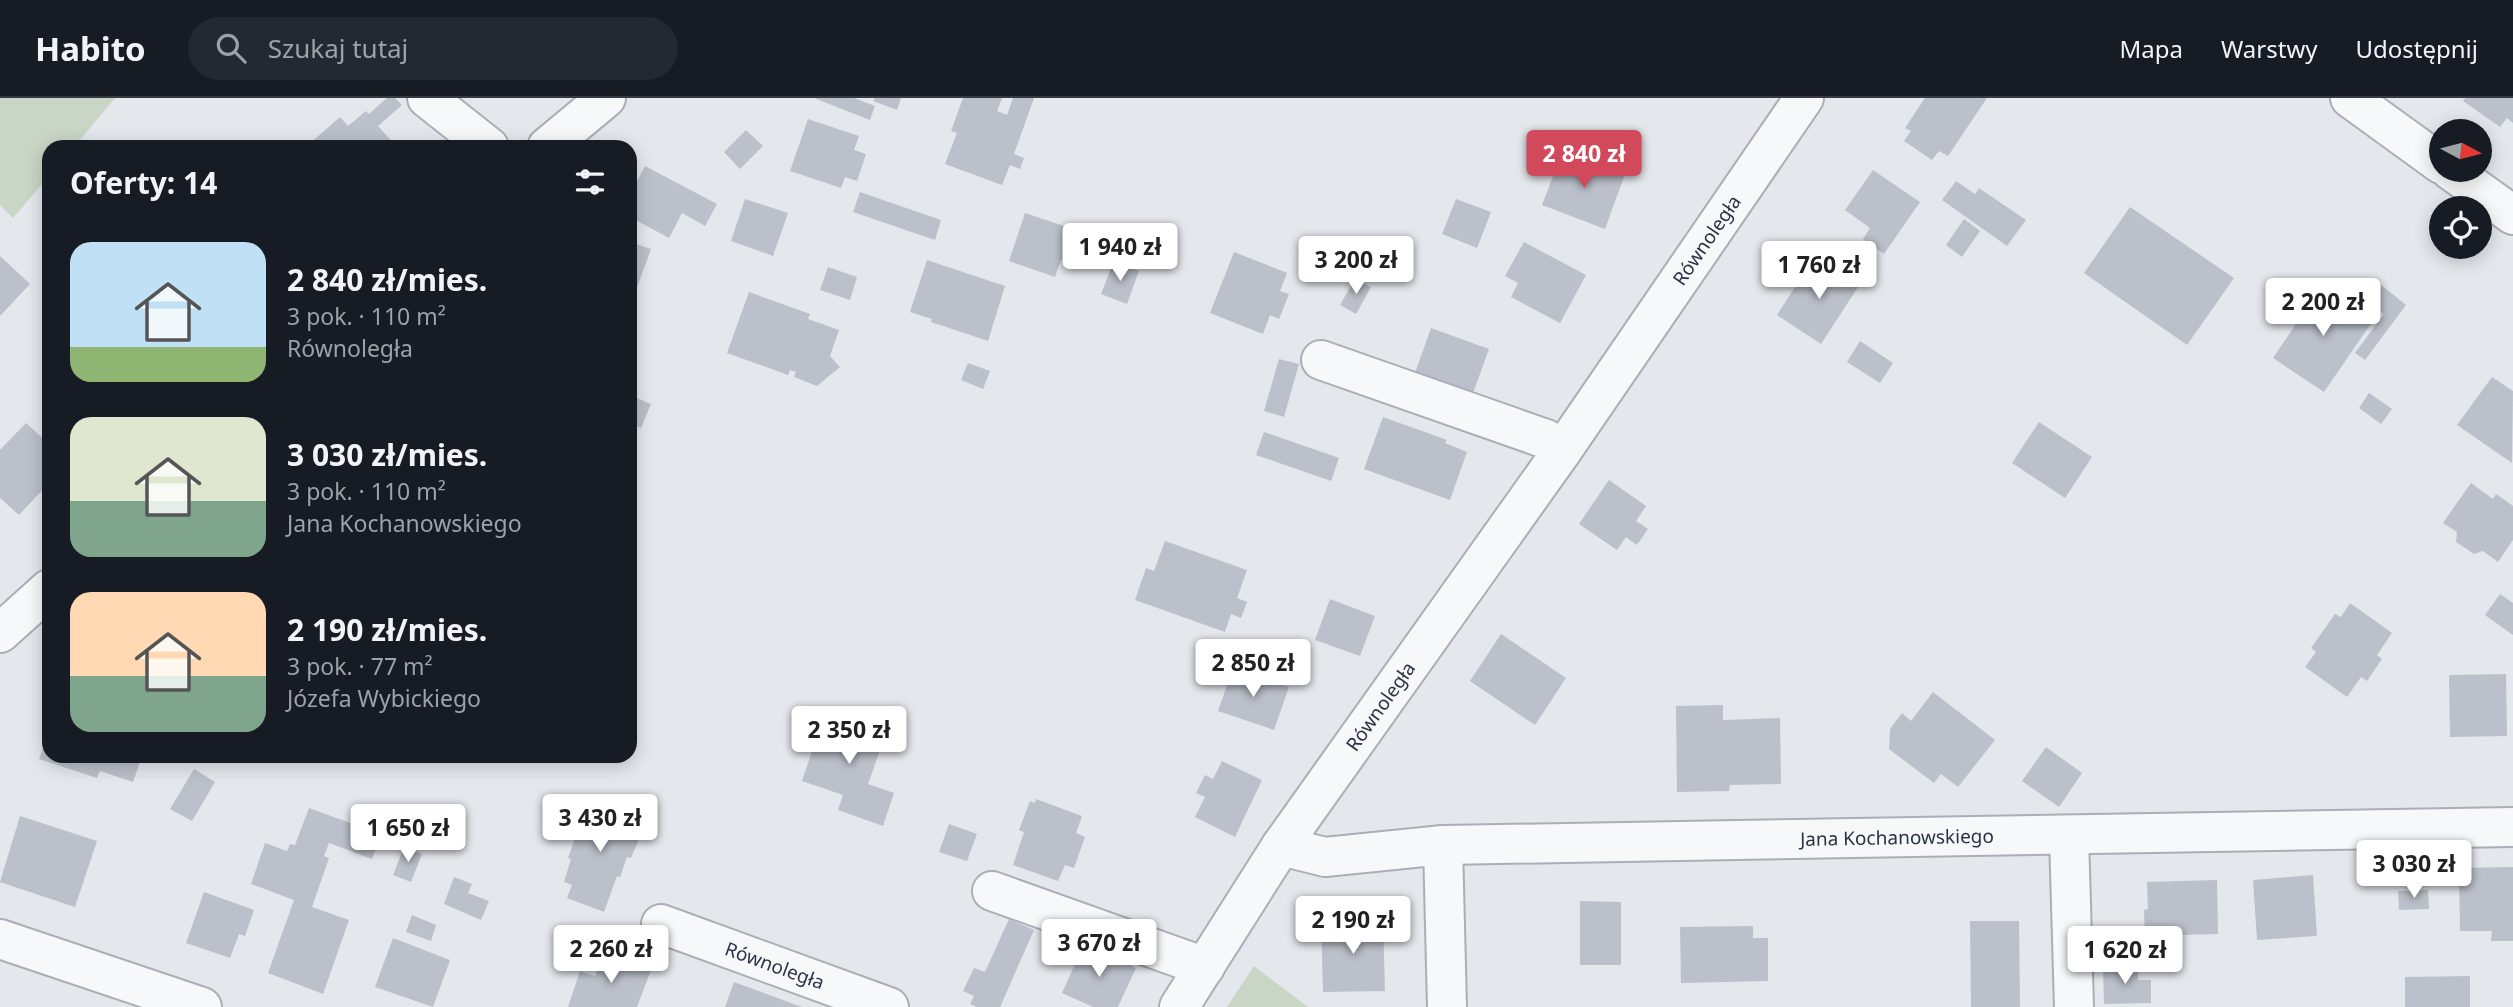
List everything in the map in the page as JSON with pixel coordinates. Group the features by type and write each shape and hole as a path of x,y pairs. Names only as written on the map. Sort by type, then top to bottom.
{"street":[{"path":"427,98 480,140"},
{"path":"555,140 606,98"},
{"name":"Równoległa","path":"1179,1007 1281,846 1562,451 1804,98"},
{"path":"2350,98 2429,155"},
{"path":"2467,182 2513,215"},
{"path":"1321,360 1546,439 1562,451"},
{"path":"0,633 42,595"},
{"name":"Jana Kochanowskiego","path":"1281,846 1325,856 1443,845 2513,827"},
{"path":"2069,836 2074,1007"},
{"path":"1443,845 1447,1007"},
{"path":"992,891 1205,967"},
{"name":"Równoległa","path":"661,924 889,1007"},
{"path":"0,939 187,1005"}],"green space":[{"path":"0,98 115,98 80,140 42,140 42,184 13,218 0,205"},
{"path":"1254,966 1308,1007 1227,1007"}],"building":[{"path":"387,98 395,98 402,105 378,126 391,140 314,140 340,117 348,126 366,111 369,114"},
{"path":"814,98 854,98 875,106 870,120"},
{"path":"875,98 901,98 897,110 873,101"},
{"path":"963,98 1002,98 997,111 1007,115 1013,98 1034,98 1014,154 1024,158 1020,169 1010,165 1002,185 945,164 957,133 951,131"},
{"path":"1925,98 1987,98 1948,156 1939,151 1932,160 1904,141 1911,131 1905,128"},
{"path":"2465,98 2513,98 2513,123 2507,118 2500,127 2463,101"},
{"path":"808,119 859,136 854,150 866,154 857,181 845,177 841,188 790,171"},
{"path":"746,130 763,146 740,169 724,152"},
{"path":"1563,151 1625,174 1605,229 1542,205"},
{"path":"645,166 717,204 705,226 682,213 669,238 637,221 637,181"},
{"path":"1873,170 1920,202 1884,254 1863,239 1870,228 1845,210"},
{"path":"1956,181 1975,194 1979,188 2026,220 2007,246 1942,200"},
{"path":"860,192 941,220 935,240 853,212"},
{"path":"745,199 788,213 773,256 731,241"},
{"path":"1456,199 1491,212 1477,248 1442,234"},
{"path":"2130,207 2234,278 2187,345 2084,273"},
{"path":"1025,213 1109,241 1103,261 1087,255 1084,267 1061,260 1055,277 1009,261"},
{"path":"1964,219 1980,231 1962,257 1946,245"},
{"path":"1524,242 1586,275 1560,323 1511,297 1518,283 1505,276"},
{"path":"637,244 651,249 637,288"},
{"path":"1234,252 1287,273 1280,291 1289,294 1279,319 1270,315 1263,334 1210,313"},
{"path":"0,256 30,284 0,316"},
{"path":"1821,259 1860,284 1821,344 1777,315 1806,270 1812,273"},
{"path":"927,260 1005,286 988,341 910,312"},
{"path":"1114,261 1139,271 1127,304 1101,294"},
{"path":"828,267 857,277 850,300 820,290"},
{"path":"1355,279 1371,287 1356,314 1340,305"},
{"path":"2323,284 2374,319 2324,392 2273,358"},
{"path":"2380,284 2406,305 2365,360 2355,353 2384,314 2367,301"},
{"path":"749,292 810,314 808,319 839,330 830,356 840,367 817,386 794,377 796,372 790,370 788,375 727,353"},
{"path":"1431,328 1489,349 1473,393 1415,373"},
{"path":"1860,341 1893,363 1880,383 1847,362"},
{"path":"1279,359 1299,364 1284,417 1264,411"},
{"path":"968,363 990,371 983,389 961,380"},
{"path":"2492,377 2513,391 2512,463 2457,425"},
{"path":"2369,393 2392,409 2381,424 2359,408"},
{"path":"637,398 651,404 641,428 637,427"},
{"path":"1383,417 1447,440 1445,443 1467,452 1450,500 1364,469"},
{"path":"2039,422 2092,457 2065,498 2012,463"},
{"path":"26,423 42,438 42,490 19,515 0,498 0,450"},
{"path":"1264,432 1339,458 1331,481 1256,455"},
{"path":"1609,480 1646,506 1636,521 1648,529 1637,545 1626,537 1617,550 1579,524"},
{"path":"2471,483 2493,499 2496,494 2513,506 2513,540 2498,562 2483,551 2474,554 2456,542 2457,532 2443,523"},
{"path":"1165,541 1247,570 1237,598 1247,602 1241,618 1231,614 1225,632 1135,600 1146,568 1154,571"},
{"path":"2500,594 2513,603 2513,635 2485,615"},
{"path":"1330,599 1375,616 1360,656 1315,640"},
{"path":"2350,603 2392,633 2377,655 2382,659 2367,681 2361,677 2347,697 2305,667 2316,652 2311,648 2335,614 2341,617"},
{"path":"1501,634 1566,678 1535,725 1470,681"},
{"path":"1233,668 1289,687 1274,730 1218,711"},
{"path":"2506,674 2507,736 2450,737 2449,675"},
{"path":"1933,692 1995,740 1958,787 1941,774 1934,783 1889,749 1890,729 1902,713 1911,721"},
{"path":"1723,705 1723,720 1780,718 1781,784 1730,785 1729,791 1677,792 1676,706"},
{"path":"826,710 887,731 868,784 894,793 883,826 838,810 843,795 802,781"},
{"path":"2046,747 2082,773 2059,807 2022,781"},
{"path":"1222,761 1262,780 1235,837 1195,817 1205,797 1196,793 1205,775 1213,779"},
{"path":"51,763 140,763 133,782 100,771 97,778"},
{"path":"194,769 215,782 192,821 170,809"},
{"path":"1036,799 1082,816 1076,833 1085,837 1074,868 1065,865 1058,881 1013,865 1024,832 1019,830 1030,801 1035,803"},
{"path":"588,801 641,819 634,838 639,839 631,858 627,857 620,877 617,876 604,912 567,898 572,885 564,882 571,859 568,858"},
{"path":"309,808 381,834 372,859 329,843 324,856 329,858 312,907 349,920 323,994 268,973 294,900 251,884 265,843 287,851 290,844 295,845"},
{"path":"20,816 97,841 75,907 0,882"},
{"path":"949,824 977,834 967,861 939,852"},
{"path":"404,847 422,854 411,882 393,875"},
{"path":"2513,867 2513,941 2491,941 2492,931 2460,931 2459,868"},
{"path":"2313,875 2317,936 2257,940 2253,880"},
{"path":"454,877 472,884 468,893 489,901 481,920 444,904"},
{"path":"2217,880 2218,934 2145,936 2147,882"},
{"path":"2428,890 2429,909 2399,910 2398,891"},
{"path":"204,892 254,910 245,936 239,934 230,958 186,943"},
{"path":"1580,901 1621,902 1621,965 1580,965"},
{"path":"412,915 436,925 431,941 406,932"},
{"path":"1009,919 1034,930 1000,1007 977,1007 970,1004 974,996 963,991 974,968 985,972"},
{"path":"1383,920 1385,991 1323,992 1321,921"},
{"path":"1970,921 2019,921 2020,1007 1971,1007"},
{"path":"1753,926 1753,938 1768,938 1768,981 1681,983 1680,927"},
{"path":"393,938 450,960 433,1007 375,987"},
{"path":"1084,944 1136,968 1118,1007 1093,1007 1062,993"},
{"path":"603,953 651,970 637,1007 568,1007 580,971 595,976"},
{"path":"2138,966 2138,980 2151,980 2151,1003 2104,1004 2103,967"},
{"path":"2470,976 2470,1007 2405,1007 2405,977"},
{"path":"734,982 802,1007 725,1007"}]}
